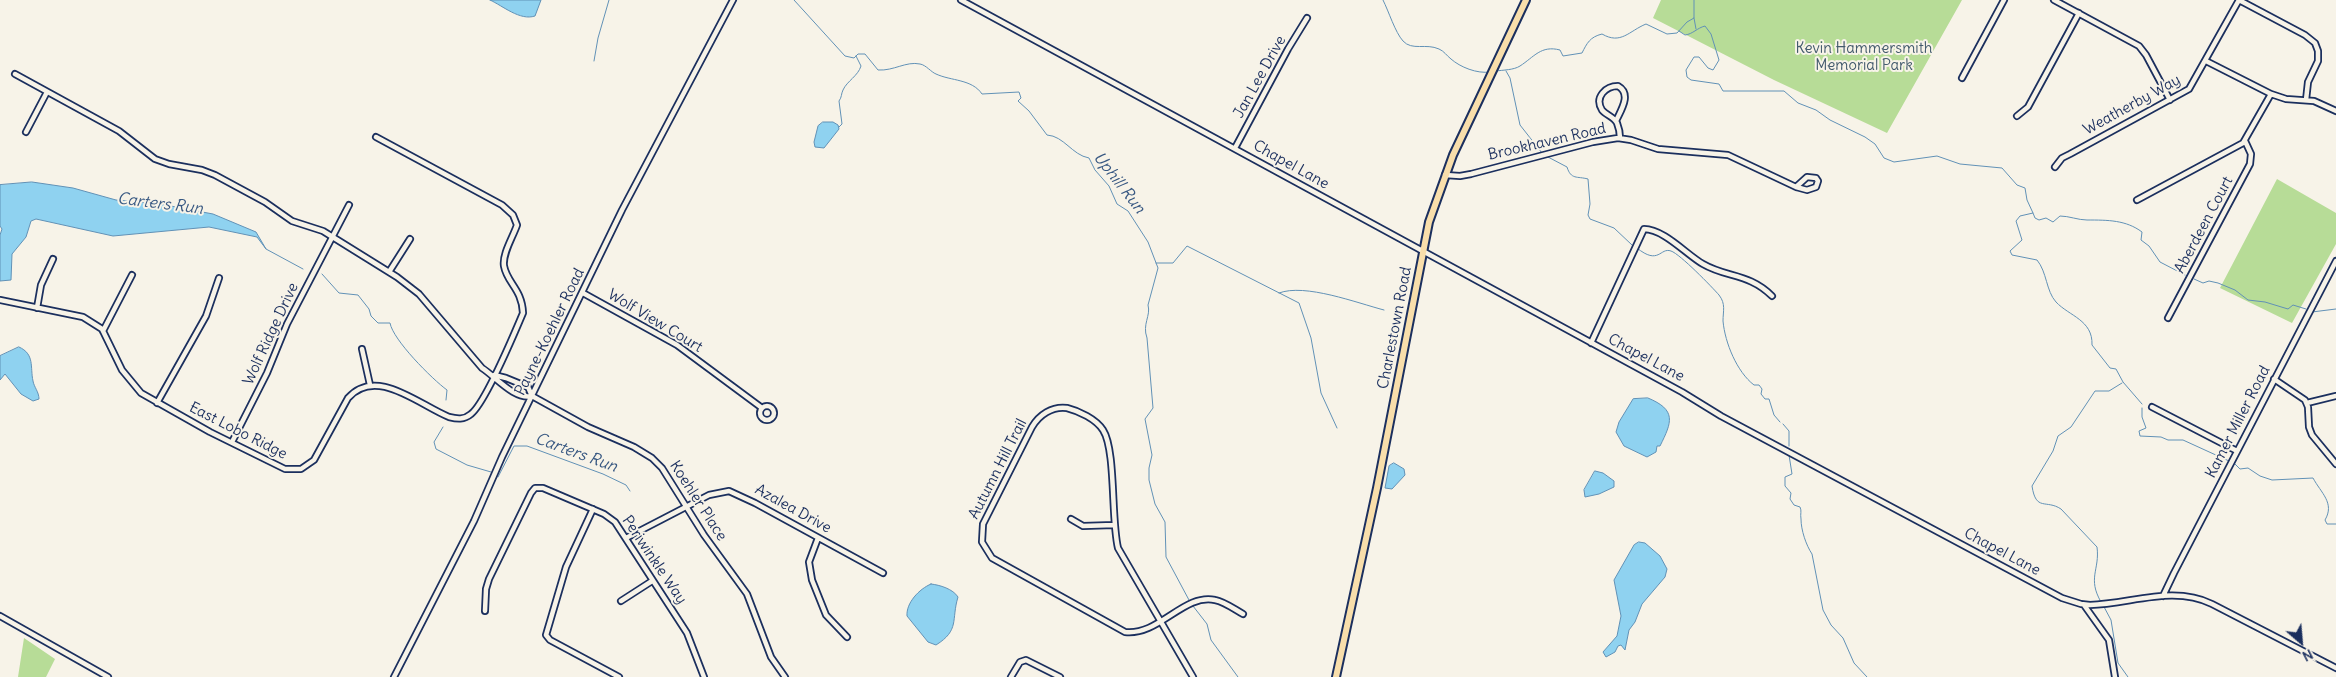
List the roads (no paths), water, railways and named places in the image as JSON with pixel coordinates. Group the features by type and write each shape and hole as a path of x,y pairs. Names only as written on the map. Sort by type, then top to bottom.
{"main road":[{"name":"Charlestown Road","path":"1336,677 1377,488 1422,251 1433,210 1445,175 1526,0"}],"street":[{"name":"Payne-Koehler Road","path":"394,677 474,521 622,210 733,0"},
{"name":"Chapel Lane","path":"962,0 1682,392 1721,416 2052,593 2071,602 2084,605 2100,605 2185,595 2203,600 2336,668"},
{"path":"1962,78 2004,0"},
{"path":"2054,0 2139,46 2146,55 2170,100"},
{"path":"2239,0 2304,35 2315,43 2318,51 2318,61 2308,82 2306,100"},
{"name":"Weatherby Way","path":"2055,167 2062,158 2189,89 2239,0"},
{"path":"2017,116 2028,107 2079,13"},
{"name":"Jan Lee Drive","path":"1235,148 1288,49 1307,18"},
{"path":"2206,61 2271,94 2286,99 2306,100 2336,111"},
{"path":"15,74 119,131 155,159 215,175 265,202 292,221 332,237 389,272 419,294 478,364 494,375 502,385 523,396 532,396 528,387 494,375"},
{"path":"1616,121 1603,111 1600,102 1601,95 1605,90 1618,86 1625,92 1626,97 1616,121 1620,138"},
{"path":"26,132 47,92"},
{"path":"2137,200 2245,142 2271,94"},
{"path":"362,350 370,384 393,389 444,415 459,419 473,412 494,375 523,313 522,299 504,267 504,257 516,225 513,215 502,205 376,137"},
{"name":"Brookhaven Road","path":"1445,175 1460,176 1471,174 1593,142 1620,138 1658,149 1728,155 1796,187"},
{"name":"Aberdeen Court","path":"2168,318 2250,164 2251,154 2245,142"},
{"path":"1807,177 1813,177 1818,181 1816,187 1811,190 1796,187 1807,177"},
{"name":"Wolf Ridge Drive","path":"232,442 264,378 286,324 349,205"},
{"path":"1591,343 1641,233 1647,229 1671,241 1702,264 1750,280 1772,296"},
{"path":"389,272 410,239"},
{"path":"37,308 42,285 53,259"},
{"name":"Kamer Miller Road","path":"2164,596 2174,573 2336,261"},
{"path":"0,300 83,318 96,323 103,331 132,275"},
{"path":"157,404 206,316 219,278"},
{"name":"Wolf View Court","path":"583,293 677,345 762,408"},
{"name":"East Lobo Ridge","path":"103,331 125,375 136,389 157,404 285,469 304,468 317,456 348,398 357,390 370,384"},
{"path":"2274,379 2296,393 2307,403 2312,435 2336,464"},
{"name":"Koehler Place","path":"532,396 588,428 634,447 652,458 667,473 708,540 747,594 771,657 785,677"},
{"path":"2307,403 2336,396"},
{"path":"2152,407 2237,451"},
{"name":"Autumn Hill Trail","path":"1160,622 1137,633 1120,630 996,562 988,553 982,536 983,524 1032,427 1044,414 1059,408 1070,409 1090,419 1099,426 1106,436 1114,525 1120,555 1193,677"},
{"name":"Periwinkle Way","path":"485,611 486,589 489,579 533,490 539,487 543,488 593,509 615,522 687,633 704,677"},
{"name":"Azalea Drive","path":"626,538 714,493 729,492 755,503 883,573"},
{"path":"593,509 566,567 546,635 550,640 619,677"},
{"path":"1071,519 1083,526 1114,525"},
{"path":"818,538 809,562 812,580 826,616 847,637"},
{"path":"621,601 652,581"},
{"path":"1160,622 1203,599 1221,601 1243,614"},
{"path":"2084,605 2109,640 2116,677"},
{"path":"0,616 108,677"},
{"path":"1011,677 1020,662 1026,660 1060,677"}],"water":[{"path":"490,0 541,0 535,16 529,17 518,15"},
{"path":"823,122 833,122 838,125 839,129 824,148 815,147 814,142 818,126"},
{"path":"32,182 73,188 116,200 160,204 213,214 256,232 266,249 257,237 209,227 113,236 36,219 31,221 26,237 12,254 11,280 0,281 0,235 2,229 0,226 0,185"},
{"path":"19,347 28,353 30,357 33,381 39,399 33,401 21,394 5,374 0,380 0,356"},
{"path":"1648,398 1664,407 1668,412 1669,423 1660,446 1657,446 1656,452 1647,457 1624,446 1616,432 1619,422 1633,399"},
{"path":"1394,463 1404,469 1405,475 1392,489 1385,488 1389,466"},
{"path":"1595,471 1603,473 1614,481 1614,487 1599,494 1585,497 1584,490"},
{"path":"1639,542 1645,543 1660,556 1667,569 1665,577 1642,604 1635,622 1629,630 1625,650 1621,645 1618,646 1615,652 1606,657 1603,652 1617,636 1621,616 1614,580 1634,545"},
{"path":"931,584 946,588 958,597 952,629 944,640 936,645 928,642 907,616 907,611 914,597"}],"waterway":[{"path":"594,61 598,38 609,0"},
{"name":"Uphill Run","path":"794,0 845,56 854,58 858,54 865,54 878,70 915,63 924,66 936,74 967,83 978,89 982,94 1019,92 1021,98 1018,101 1029,111 1047,135 1053,136 1089,158 1095,170 1109,186 1117,204 1128,211 1148,242 1158,268 1148,305 1149,309 1145,328 1153,408 1145,419 1152,455 1149,480 1155,504 1165,522 1166,557 1189,600"},
{"path":"1383,0 1397,32 1407,44 1411,46 1434,47 1464,67 1474,71 1490,72"},
{"path":"1496,71 1518,67 1543,50 1560,50 1563,56 1582,53 1589,41 1598,35 1602,34 1620,38 1646,24 1667,34 1677,33 1687,22 1694,18 1694,0"},
{"path":"1694,18 1696,29"},
{"path":"1679,31 1685,35 1705,26 1711,34 1719,60 1713,70 1708,68 1699,57 1694,57 1686,70 1687,77 1691,80 1719,84 1723,91 1784,91 1798,103 1816,110 1830,120 1865,137 1875,144 1884,158 1894,162 1937,156 1960,164 2002,168 2017,185 2025,188 2027,200 2033,213 2020,216 2016,221 2022,240 2010,251 2012,255 2037,260 2043,270 2053,298 2061,307 2084,324 2089,330 2092,345 2110,368 2116,369 2123,382 2142,404"},
{"path":"839,127 842,124 839,101 842,91 861,66 856,56"},
{"path":"1506,71 1510,78 1520,125 1542,153"},
{"path":"1548,157 1567,167 1573,176 1588,179 1590,204 1588,215 1590,219 1614,228 1632,245"},
{"path":"2033,213 2035,218 2039,220 2046,218 2053,222 2060,216 2130,225 2142,232 2141,240 2149,246 2160,262 2185,275"},
{"path":"1156,263 1173,263 1187,246 1299,303 1311,338 1321,393 1337,428"},
{"path":"1637,248 1650,256 1658,255 1667,250 1675,253 1719,295 1723,305 1726,338 1737,365 1754,385 1759,385 1762,389 1761,394 1765,399 1769,399 1774,415 1780,422"},
{"name":"Carters Run","path":"266,249 303,269"},
{"name":"Carters Run","path":"322,274 339,293 358,295 369,309 371,316 378,323 390,323 405,349 447,390 446,400"},
{"path":"2194,279 2203,283 2209,281 2218,283 2235,290 2248,300 2265,302 2288,309 2293,305 2306,309"},
{"path":"1279,293 1303,290 1317,292 1384,310"},
{"path":"2312,312 2336,309"},
{"path":"2101,602 2094,580 2097,547 2061,509 2039,502 2036,499 2032,486 2053,451 2058,436 2071,427 2095,391 2109,391 2122,383"},
{"path":"2142,408 2142,417 2146,428 2139,431 2140,436 2183,440 2229,461"},
{"path":"1783,424 1789,431 1789,446"},
{"name":"Carters Run","path":"443,427 434,442 436,449 467,465 491,472"},
{"name":"Carters Run","path":"498,477 514,446 527,446 603,474 626,485 630,491"},
{"path":"1789,455 1792,474 1785,477 1785,486 1791,493 1790,499 1794,505 1801,508 1803,533 1812,554 1823,610 1831,625 1843,638 1854,663 1867,677"},
{"path":"2234,463 2240,469 2248,468 2260,476 2272,480 2313,478 2328,503 2328,514 2325,520 2327,524 2336,524"},
{"path":"2103,605 2111,620 2118,663 2128,677"},
{"name":"Uphill Run","path":"1193,606 1207,624 1211,640 1238,677"}],"park label":[{"name":"Kevin Hammersmith Memorial Park","path":"1864,58"}]}
